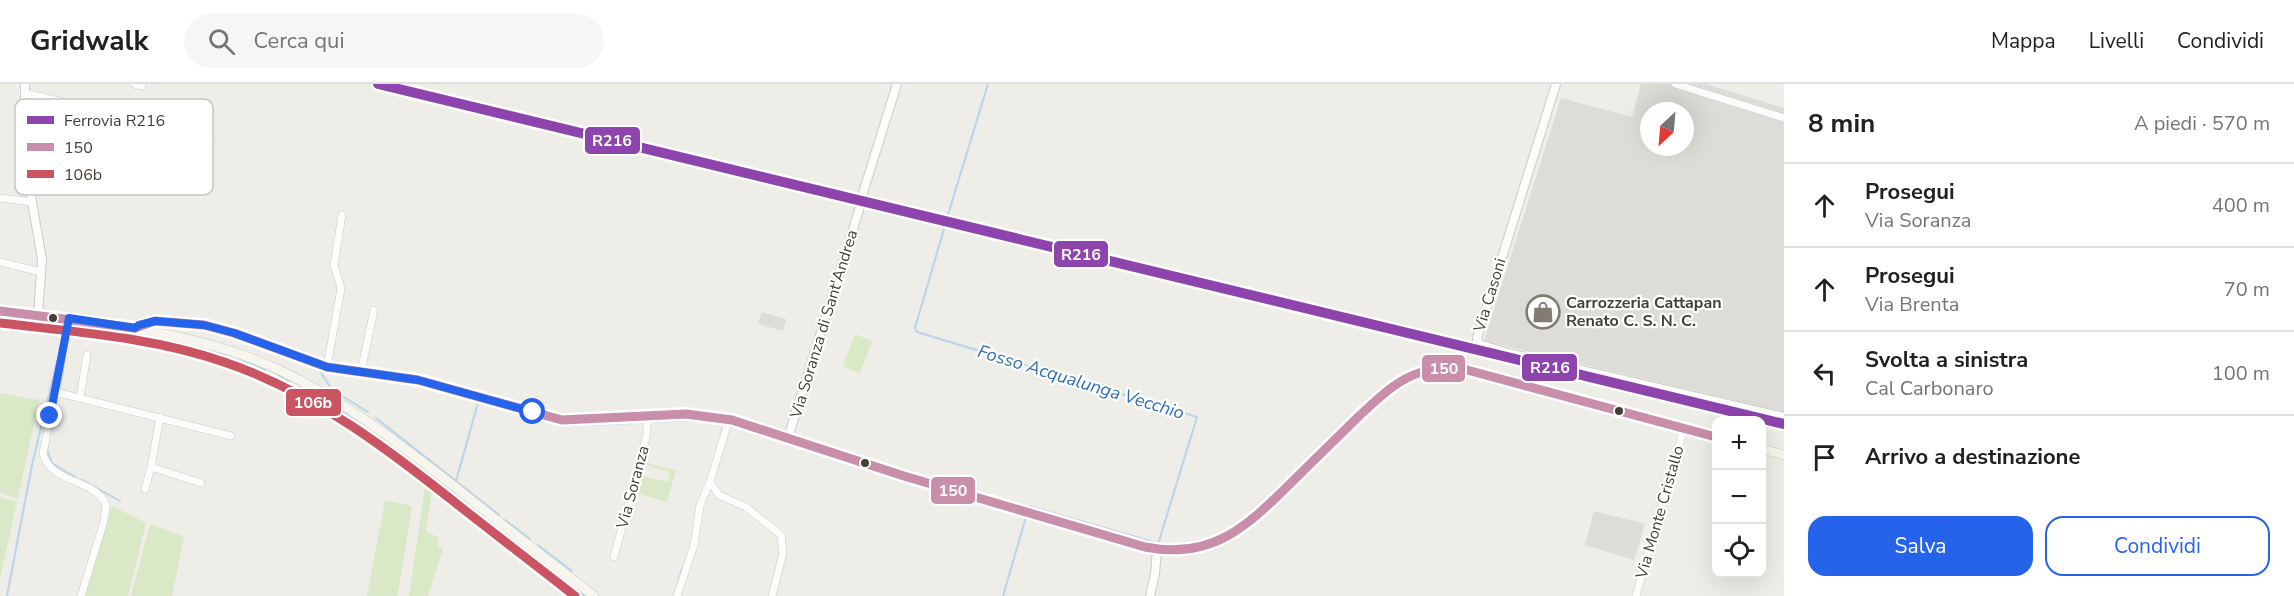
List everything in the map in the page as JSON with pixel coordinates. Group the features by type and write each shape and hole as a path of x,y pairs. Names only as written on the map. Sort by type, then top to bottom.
{"main road":[{"path":"135,328 155,321 204,325 234,333 327,367 426,382 562,420 698,414 729,419 903,475 1157,549 1195,549 1231,535 1262,511 1383,394 1404,378 1435,368 1467,370 1712,436"},
{"path":"135,328 228,350 274,368 327,394 380,429 594,596"},
{"path":"1766,450 1784,455"}],"street":[{"path":"134,84 142,86"},
{"path":"862,196 897,84"},
{"name":"Via Casoni","path":"1556,84 1477,338 1479,344 1508,353 1784,417"},
{"path":"1675,84 1784,118"},
{"path":"25,89 65,99"},
{"path":"31,195 41,249 38,315"},
{"path":"0,198 32,202"},
{"name":"Via Soranza di Sant'Andrea","path":"789,438 859,210"},
{"path":"327,367 341,288 334,265 342,215"},
{"path":"0,262 41,272"},
{"path":"362,372 374,310"},
{"path":"0,311 135,328"},
{"path":"69,318 43,450 47,463 56,472 98,494 106,505 104,521 81,596"},
{"path":"80,397 87,356"},
{"path":"55,392 231,436"},
{"path":"145,489 160,417"},
{"name":"Via Soranza","path":"614,557 647,434 647,417"},
{"path":"677,596 694,545 700,505 710,482 729,419"},
{"name":"Via Monte Cristallo","path":"1636,596 1684,428"},
{"path":"151,467 201,483"},
{"path":"710,482 719,495 746,507 782,535 783,553 772,596"},
{"path":"1150,596 1157,549"}],"shaded area":[{"path":"1641,84 1706,84 1784,108 1784,412 1484,341 1561,98 1632,117"},
{"path":"762,312 786,319 783,331 758,324"},
{"path":"1594,511 1645,524 1634,560 1585,545"}],"green space":[{"path":"855,334 872,341 860,373 843,367"},
{"path":"0,393 39,400 18,498 0,493"},
{"path":"646,463 676,470 667,502 635,493 641,470 643,476 668,482 670,472 646,465"},
{"path":"426,481 433,485 426,531 439,538 437,546 443,549 428,596 409,596"},
{"path":"0,497 17,502 0,579"},
{"path":"385,500 412,506 399,588 397,596 367,596"},
{"path":"112,506 146,523 128,596 85,596"},
{"path":"150,524 184,537 172,596 131,596"}],"waterway":[{"name":"Fosso Acqualunga Vecchio","path":"947,218 988,84"},
{"name":"Fosso Acqualunga Vecchio","path":"944,229 915,328 917,332 1197,417 1157,543 1029,506"},
{"path":"0,316 34,320"},
{"path":"71,329 73,325 165,337 177,342"},
{"path":"197,329 212,332"},
{"path":"217,333 257,346"},
{"path":"180,343 205,349"},
{"path":"210,350 226,355"},
{"path":"268,350 324,372 423,386"},
{"path":"60,387 65,357"},
{"path":"240,359 265,370"},
{"path":"7,596 32,465 57,361"},
{"path":"320,371 332,390 368,412"},
{"path":"278,375 290,381"},
{"path":"312,393 336,407"},
{"path":"448,393 527,416"},
{"path":"456,481 478,403"},
{"path":"342,411 362,423"},
{"path":"376,418 499,515"},
{"path":"535,418 565,426 633,423"},
{"path":"654,422 699,420"},
{"path":"381,436 391,448 411,460"},
{"path":"47,449 52,463 75,477"},
{"path":"416,464 456,495"},
{"path":"81,480 88,483"},
{"path":"93,486 120,501"},
{"path":"461,500 477,514"},
{"name":"Fosso Acqualunga Vecchio","path":"1003,596 1026,517"},
{"path":"485,520 491,523"},
{"path":"505,520 530,539"},
{"path":"501,530 534,557"},
{"path":"538,545 572,571"},
{"path":"548,568 585,596"},
{"path":"677,587 682,569"}],"rail line":[{"name":"R216","path":"378,84 1784,424"}],"transit line":[{"name":"150","path":"0,311 135,328"},
{"name":"150","path":"135,328 155,321 204,325 234,333 327,367 418,380 562,420 686,414 732,420 904,476 1145,547 1170,550 1212,543 1247,523 1381,396 1404,379 1428,370 1444,368 1467,370 1712,436"},
{"name":"106b","path":"0,323 113,336 169,347 224,362 290,390 322,407 381,446 575,596"}],"place":[{"name":"Carrozzeria Cattapan Renato C. S. N. C.","path":"1543,312"}],"route":[{"path":"50,416 69,318 135,328 155,321 204,325 234,333 327,367 418,380 533,412"}]}
